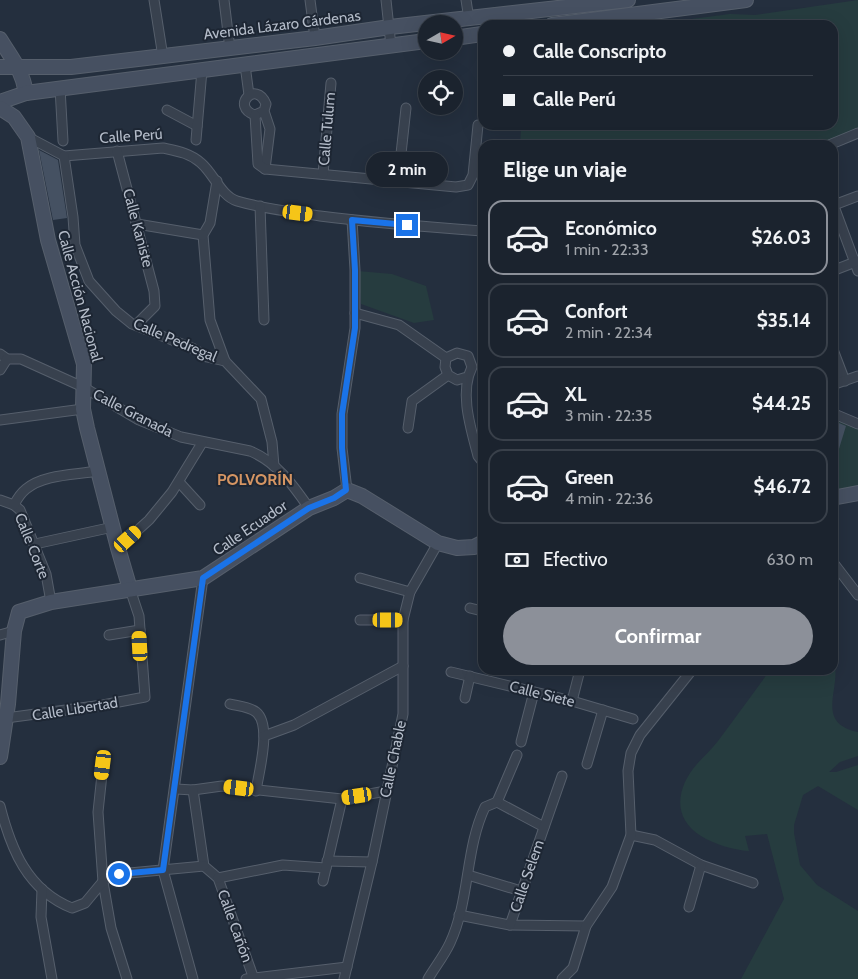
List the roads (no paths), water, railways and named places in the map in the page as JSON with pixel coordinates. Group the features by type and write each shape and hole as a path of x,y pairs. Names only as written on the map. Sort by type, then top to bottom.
{"street":[{"path":"154,0 162,56"},
{"path":"224,0 230,49"},
{"path":"310,0 315,38"},
{"path":"386,0 391,46"},
{"path":"466,0 469,19"},
{"name":"Avenida Lázaro Cárdenas","path":"0,67 71,68 390,27 469,19 565,4 626,0"},
{"path":"585,20 700,3 746,0"},
{"path":"559,20 565,4"},
{"path":"463,37 478,35"},
{"path":"0,39 24,77 13,97 14,117"},
{"path":"13,97 60,88 418,42"},
{"path":"245,65 249,95"},
{"path":"196,140 202,70"},
{"name":"Calle Tulum","path":"323,174 331,83"},
{"path":"60,88 64,141"},
{"path":"264,111 255,115 249,113 245,107 245,100 249,95 257,93 263,96 266,104 264,111 270,130 265,169"},
{"path":"0,108 14,117 28,138 64,156"},
{"path":"398,182 406,108"},
{"path":"167,110 197,126"},
{"path":"255,115 258,164 265,169 456,187 468,185 473,175 478,125"},
{"path":"838,141 858,133"},
{"name":"Calle Acción Nacional","path":"28,138 48,240 84,364 83,409 97,471 139,616 145,696"},
{"name":"Calle Perú","path":"64,156 163,148 191,155 201,163 225,192 235,200 260,206 352,220 478,231"},
{"name":"Calle Kaniste","path":"116,151 154,291 155,306 137,324"},
{"name":"Calle Pedregal","path":"64,156 76,245 89,281 116,311 132,324 137,324 192,348 206,357 225,361 261,399 272,442 274,466"},
{"path":"217,181 210,224 203,235 210,320 225,361"},
{"path":"838,202 858,196"},
{"path":"260,206 264,320"},
{"path":"838,216 857,265 838,270"},
{"path":"352,220 355,270 353,352 342,414 342,448 346,490 362,496 438,543 457,548 478,545"},
{"path":"137,224 203,235"},
{"path":"355,313 399,325 446,358"},
{"path":"446,358 457,352 468,356 472,366 467,377 468,413 478,456"},
{"path":"0,370 3,357"},
{"name":"Calle Granada","path":"3,357 21,359 83,387 139,420 181,437 202,443 250,451 260,455 288,479 309,508"},
{"path":"446,358 445,367 448,375 457,380 467,377"},
{"path":"838,363 845,381"},
{"path":"408,428 412,401 448,375"},
{"path":"838,383 858,376"},
{"path":"0,420 83,409"},
{"path":"838,416 858,424"},
{"path":"118,548 149,520 179,482 202,443"},
{"path":"14,505 24,490 33,484 49,478 97,471"},
{"path":"179,482 200,505"},
{"name":"Calle Ecuador","path":"14,632 19,612 51,602 203,578 309,508 334,498 346,490"},
{"path":"838,497 858,493"},
{"name":"Calle Corte","path":"0,500 14,505 20,510 46,574 51,602"},
{"path":"35,544 113,527"},
{"name":"Calle Chable","path":"344,979 372,862 403,714 403,620 410,592 438,543"},
{"path":"838,569 858,595"},
{"path":"193,979 163,870 176,789 182,722 203,578"},
{"path":"360,578 410,592"},
{"path":"470,608 478,610"},
{"path":"360,620 403,620"},
{"path":"109,635 140,630"},
{"path":"0,635 14,632 0,756"},
{"path":"264,736 294,725 403,666"},
{"name":"Calle Siete","path":"451,672 572,701 632,719"},
{"path":"572,701 579,675"},
{"path":"562,979 573,968 586,926 612,888 631,834 628,771 631,753 640,735 688,675"},
{"path":"465,698 470,676"},
{"path":"521,742 534,692"},
{"name":"Calle Libertad","path":"4,709 93,707 145,696"},
{"path":"230,704 255,711 263,720 264,736 256,791"},
{"path":"587,764 603,710"},
{"path":"428,979 450,943 459,915 476,826 485,807 497,802 517,755"},
{"path":"103,765 98,812 102,882 111,928 127,979"},
{"name":"Calle Selem","path":"510,924 562,776"},
{"path":"176,789 193,790 222,786 342,799 386,792"},
{"path":"0,806 12,849 20,865 42,888 60,903 72,908 85,903 105,879 119,874 204,866 193,790"},
{"path":"323,882 342,799"},
{"path":"497,802 544,827"},
{"path":"631,834 655,840 701,865 753,883"},
{"path":"218,878 283,865 372,862"},
{"path":"689,907 701,865"},
{"name":"Calle Cañón","path":"204,866 218,878 251,979"},
{"path":"468,875 521,890"},
{"path":"42,888 41,917 52,979"},
{"path":"459,915 510,924 586,926"},
{"path":"251,979 347,967"}],"district":[{"name":"POLVORÍN","path":"255,479"}]}
